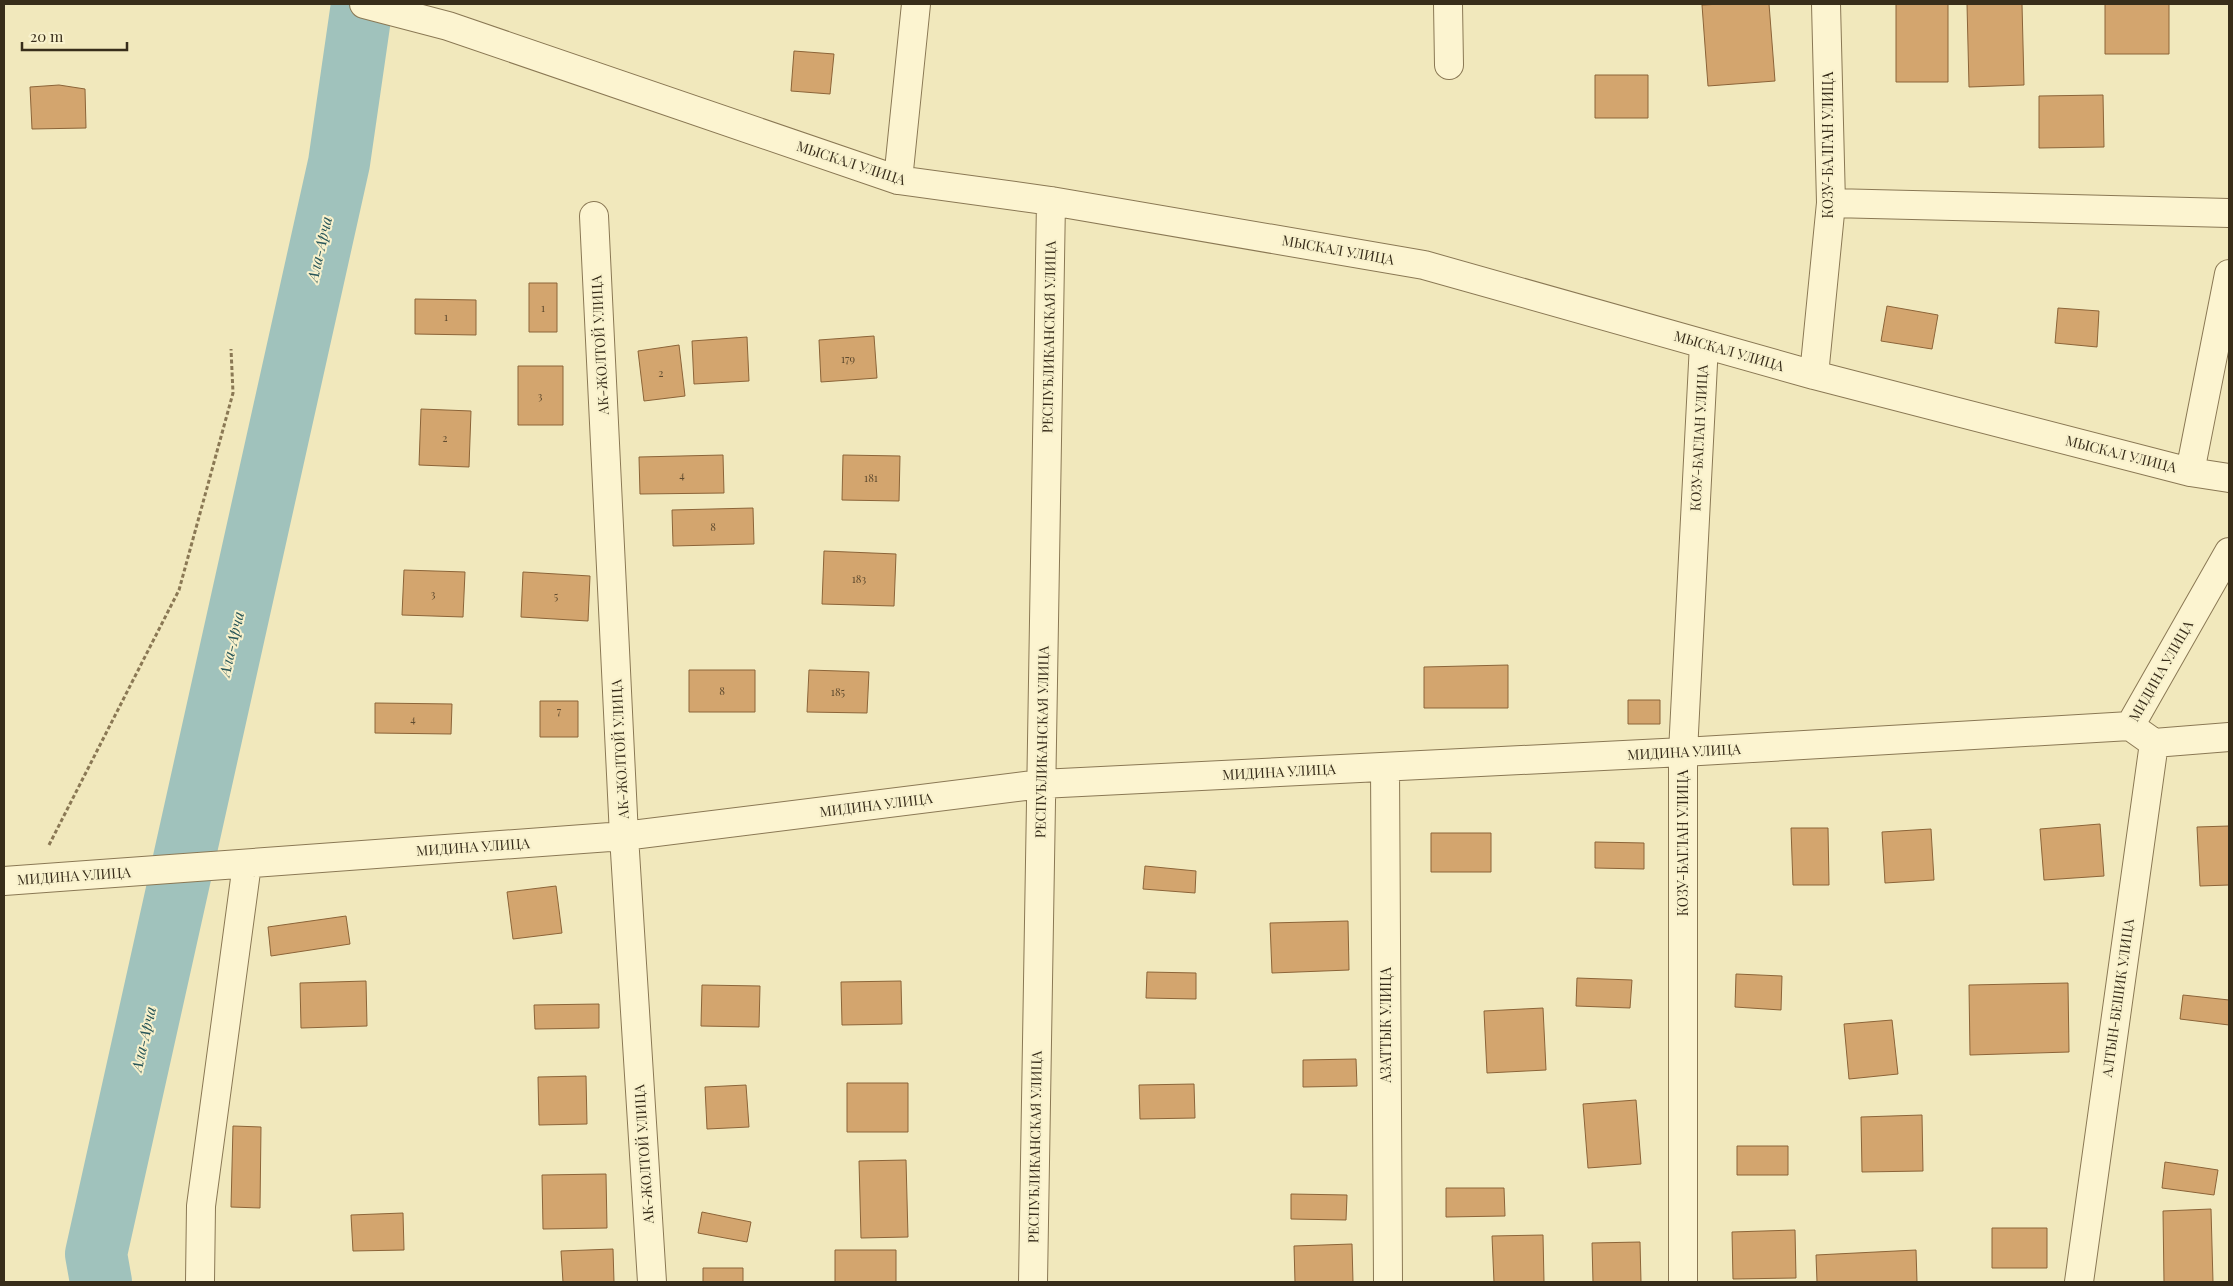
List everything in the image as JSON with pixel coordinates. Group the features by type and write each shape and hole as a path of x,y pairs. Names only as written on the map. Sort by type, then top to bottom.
{"street":[{"name":"МЫСКАЛ УЛИЦА","path":"364,4 448,26 898,180 1051,201 1424,265 1814,375 2190,472 2229,478"},
{"path":"898,180 916,4"},
{"path":"1448,4 1448,65"},
{"name":"КОЗУ-БАЛГАН УЛИЦА","path":"1814,375 1831,203 1826,4"},
{"name":"РЕСПУБЛИКАНСКАЯ УЛИЦА","path":"1033,1282 1051,201"},
{"path":"1831,203 2229,213"},
{"name":"АК-ЖОЛТОЙ УЛИЦА","path":"594,216 624,836 652,1282"},
{"path":"2190,472 2229,274"},
{"name":"КОЗУ-БАГЛАН УЛИЦА","path":"1683,1282 1683,752 1704,344"},
{"name":"МИДИНА УЛИЦА","path":"4,881 624,836 1041,784 1683,752 2130,726 2229,552"},
{"path":"2130,726 2154,743 2229,737"},
{"name":"АЛТЫН-БЕШИК УЛИЦА","path":"2079,1282 2154,743"},
{"name":"АЗАТТЫК УЛИЦА","path":"1385,767 1388,1282"},
{"path":"200,1282 201,1206 239,864"}],"path":[{"path":"31,879 180,590 233,393 231,349"}],"building":[{"path":"1769,4 1775,81 1708,86 1702,5"},
{"path":"1896,4 1948,4 1948,82 1896,82"},
{"path":"1967,4 2022,4 2024,85 1969,87"},
{"path":"2105,4 2169,4 2169,54 2105,54"},
{"path":"794,51 834,54 830,94 791,91"},
{"path":"1595,75 1648,75 1648,118 1595,118"},
{"path":"59,85 85,89 86,128 32,129 30,87"},
{"path":"2103,95 2104,147 2039,148 2039,96"},
{"path":"529,283 557,283 557,332 529,332"},
{"path":"415,299 476,300 476,335 415,334"},
{"path":"1887,306 1938,315 1932,349 1881,341"},
{"path":"2058,308 2099,311 2097,347 2055,343"},
{"path":"874,336 877,378 821,382 819,340"},
{"path":"747,337 749,381 694,384 692,341"},
{"path":"679,345 685,396 644,401 638,351"},
{"path":"518,366 563,366 563,425 518,425"},
{"path":"421,409 471,411 469,467 419,465"},
{"path":"723,455 724,493 640,494 639,457"},
{"path":"843,455 900,456 899,501 842,500"},
{"path":"753,508 754,544 673,546 672,510"},
{"path":"824,551 896,554 894,606 822,604"},
{"path":"404,570 465,572 463,617 402,615"},
{"path":"523,572 590,576 588,621 521,617"},
{"path":"1508,665 1508,708 1424,708 1424,667"},
{"path":"689,670 755,670 755,712 689,712"},
{"path":"809,670 869,672 867,713 807,712"},
{"path":"1628,700 1660,700 1660,724 1628,724"},
{"path":"540,701 578,701 578,737 540,737"},
{"path":"375,703 452,704 451,734 375,733"},
{"path":"2100,824 2104,876 2044,880 2040,829"},
{"path":"2229,826 2229,885 2200,886 2197,827"},
{"path":"1791,828 1828,828 1829,885 1793,885"},
{"path":"1931,829 1934,880 1885,883 1882,832"},
{"path":"1431,833 1491,833 1491,872 1431,872"},
{"path":"1595,842 1644,843 1644,869 1595,868"},
{"path":"1145,866 1196,871 1195,893 1143,889"},
{"path":"556,886 562,933 513,939 507,892"},
{"path":"346,916 350,944 271,956 268,927"},
{"path":"1348,921 1349,970 1272,973 1270,923"},
{"path":"1147,972 1196,973 1196,999 1146,998"},
{"path":"1736,974 1782,976 1781,1010 1735,1007"},
{"path":"1577,978 1632,980 1630,1008 1576,1006"},
{"path":"366,981 367,1026 301,1028 300,983"},
{"path":"901,981 902,1024 842,1025 841,982"},
{"path":"2068,983 2069,1052 1970,1055 1969,985"},
{"path":"702,985 760,986 759,1027 701,1026"},
{"path":"2183,995 2229,1000 2229,1025 2180,1019"},
{"path":"599,1004 599,1028 535,1029 534,1005"},
{"path":"1543,1008 1546,1070 1487,1073 1484,1011"},
{"path":"1892,1020 1898,1074 1849,1079 1844,1024"},
{"path":"1356,1059 1357,1086 1303,1087 1303,1060"},
{"path":"586,1076 587,1124 539,1125 538,1077"},
{"path":"847,1083 908,1083 908,1132 847,1132"},
{"path":"1194,1084 1195,1118 1140,1119 1139,1085"},
{"path":"746,1085 749,1127 707,1129 705,1087"},
{"path":"1636,1100 1641,1164 1588,1168 1583,1104"},
{"path":"1922,1115 1923,1171 1862,1172 1861,1117"},
{"path":"233,1126 261,1127 260,1208 231,1207"},
{"path":"1737,1146 1788,1146 1788,1175 1737,1175"},
{"path":"906,1160 908,1237 861,1238 859,1161"},
{"path":"2165,1162 2218,1170 2214,1195 2162,1188"},
{"path":"606,1174 607,1228 543,1229 542,1175"},
{"path":"1446,1188 1504,1188 1505,1216 1446,1217"},
{"path":"1291,1194 1347,1195 1346,1220 1291,1219"},
{"path":"2211,1209 2213,1282 2164,1282 2163,1211"},
{"path":"702,1212 751,1222 747,1242 698,1233"},
{"path":"403,1213 404,1250 353,1251 351,1215"},
{"path":"1992,1228 2047,1228 2047,1268 1992,1268"},
{"path":"1795,1230 1796,1278 1733,1279 1732,1232"},
{"path":"1543,1235 1544,1282 1494,1282 1492,1236"},
{"path":"1640,1242 1641,1282 1593,1282 1592,1243"},
{"path":"1352,1244 1353,1282 1295,1282 1294,1246"},
{"path":"613,1249 614,1282 563,1282 561,1251"},
{"path":"835,1250 896,1250 896,1282 835,1282"},
{"path":"1916,1250 1917,1282 1817,1282 1816,1255"},
{"path":"703,1268 743,1268 743,1282 703,1282"}],"waterway":[{"name":"Ала-Арча","path":"101,1282 96,1254 339,163 362,4"}]}
